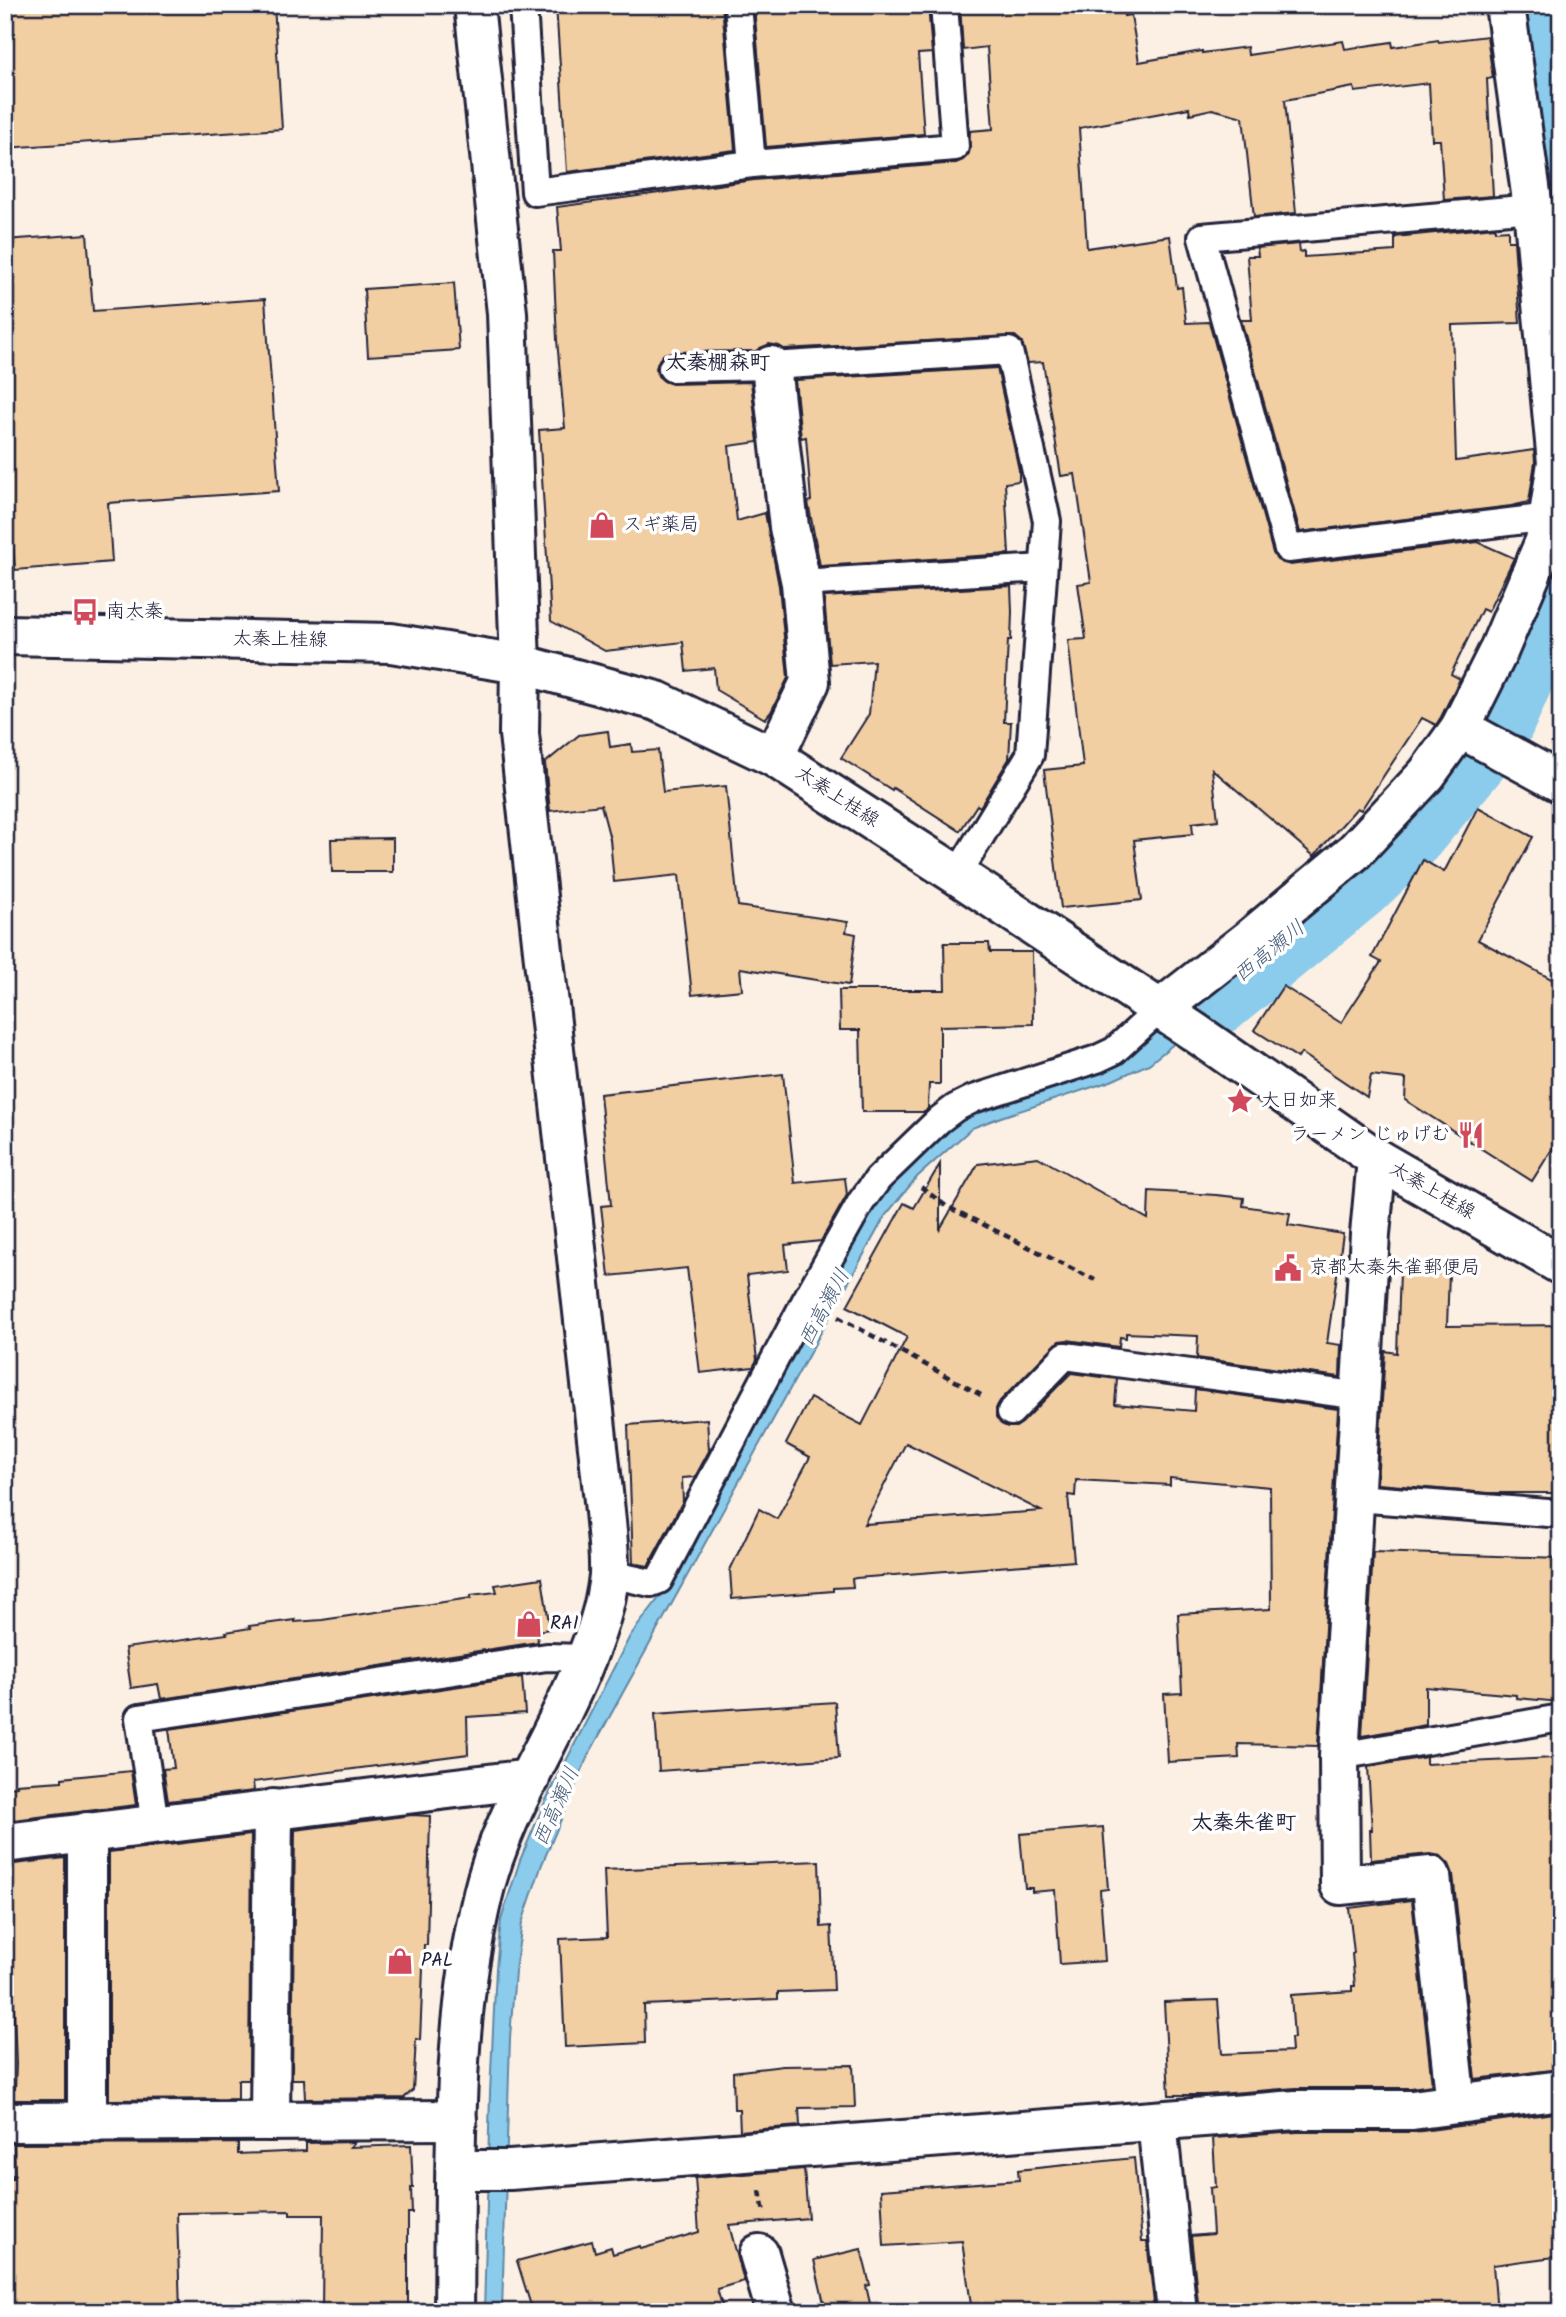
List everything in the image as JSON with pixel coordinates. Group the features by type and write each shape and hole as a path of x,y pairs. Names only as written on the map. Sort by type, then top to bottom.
{"street":[{"path":"454,2312 483,2170 457,2120 462,2017 470,1957 483,1893 497,1845 572,1693 600,1623 609,1574 603,1487 519,734 520,664 507,313 474,5"},
{"path":"1174,1019 1251,937 1354,852 1427,774 1460,728 1498,652 1545,541 1557,464 1549,250 1533,208 1505,5"},
{"path":"771,366 789,527 801,583 810,682 774,757"},
{"name":"太秦上桂線","path":"5,635 391,643 520,664 657,701 774,757 957,874 1377,1159 1561,1265"},
{"path":"1460,728 1561,783"},
{"path":"1377,1159 1339,1756 1340,1885 1431,1876 1456,2104"},
{"path":"5,1843 530,1779"},
{"path":"270,2121 273,1809"},
{"path":"87,1832 87,2122"},
{"path":"483,2170 1296,2110 1412,2110 1561,2090"},
{"path":"5,2122 457,2120"},
{"path":"1157,2122 1177,2312"},
{"path":"759,2254 776,2312"}],"lane":[{"path":"523,5 535,192 752,164 955,147 944,5"},
{"path":"738,5 752,164"},
{"path":"1533,208 1202,237 1288,549 1549,517"},
{"path":"672,368 771,366 1009,351 1047,521 1030,755 957,874"},
{"path":"801,583 1044,568"},
{"path":"609,1574 651,1583 659,1580 806,1300 861,1202 891,1166 955,1108 973,1099 1097,1059 1174,1019"},
{"path":"1011,1412 1065,1356 1361,1396"},
{"path":"1356,1498 1561,1514"},
{"path":"155,1824 139,1718 547,1657 586,1658"},
{"path":"1339,1756 1561,1718"}],"path":[{"path":"891,1166 946,1206 1095,1280"},
{"path":"806,1300 1011,1412"},
{"path":"754,2152 769,2238 759,2254"}],"water":[{"path":"1297,918 1309,934 1149,1064 1111,1081 972,1128 917,1177 885,1216 588,1756 542,1864 522,1923 515,1971 510,2038 502,2312 484,2312 496,1968 501,1920 520,1860 545,1802 630,1636 662,1594 821,1297 873,1207 907,1165 937,1138 968,1117 1130,1054"}],"building":[{"path":"5,5 274,5 282,129 5,148"},
{"path":"556,5 722,5 735,150 567,172"},
{"path":"754,5 928,5 932,53 918,54 924,134 766,147"},
{"path":"960,5 1122,5 1124,16 1131,15 1139,62 1202,51 1247,47 1248,55 1343,41 1345,49 1392,42 1393,47 1487,36 1493,78 1487,79 1493,196 1444,200 1440,140 1432,140 1429,83 1355,92 1354,87 1285,100 1296,213 1254,217 1243,117 1212,109 1190,114 1189,108 1079,128 1087,248 1170,236 1177,288 1182,287 1186,323 1209,322 1277,560 1290,565 1478,542 1514,558 1488,612 1482,609 1451,674 1460,679 1436,725 1422,718 1361,810 1357,808 1314,856 1212,769 1218,820 1192,823 1193,834 1134,840 1142,900 1061,908 1044,770 1083,766 1068,640 1086,639 1078,584 1091,582 1075,474 1061,476 1043,362 1028,363 1021,341 1015,336 784,349 769,344 756,351 672,352 664,354 659,360 656,368 658,376 672,384 751,382 758,442 729,446 737,521 765,513 779,586 788,678 765,719 716,690 714,668 686,671 683,642 605,651 551,621 539,430 565,428 553,251 561,251 557,207 754,180 956,163 963,160 969,153 970,131 993,129 987,47 963,50"},
{"path":"1495,227 1495,231 1508,230 1508,241 1514,241 1520,323 1452,325 1456,461 1534,450 1535,462 1529,502 1300,532 1241,320 1252,320 1247,256 1258,256 1257,248 1299,244 1300,252 1304,251 1304,257 1395,251 1395,237"},
{"path":"87,234 93,311 265,299 279,491 108,503 112,562 15,570 10,503 5,503 5,240"},
{"path":"454,283 459,350 368,356 364,289"},
{"path":"997,368 1019,470 1019,481 1005,483 1009,554 820,566 808,502 811,501 806,437 801,438 795,380"},
{"path":"1011,586 1011,640 1008,640 1004,722 1011,722 1009,759 980,807 977,805 960,831 841,758 869,714 874,661 830,664 824,597"},
{"path":"608,731 610,747 631,744 632,752 658,750 663,792 726,786 738,906 848,922 846,932 856,934 849,985 740,968 742,990 692,995 679,875 614,882 610,839 601,805 550,811 545,763 579,735"},
{"path":"1478,807 1533,837 1478,940 1561,984 1561,1135 1532,1181 1405,1100 1406,1079 1371,1075 1367,1097 1301,1053 1298,1058 1254,1030 1283,986 1341,1023 1381,962 1372,957 1423,860 1444,872"},
{"path":"393,838 393,872 332,872 331,839"},
{"path":"944,943 989,943 990,952 1032,952 1033,1024 940,1026 940,1084 929,1084 928,1108 925,1112 862,1112 860,1030 840,1030 839,990 945,990"},
{"path":"783,1074 795,1183 845,1178 847,1195 821,1241 785,1245 788,1270 747,1275 757,1360 753,1367 700,1373 687,1268 609,1276 601,1206 611,1205 600,1094"},
{"path":"1038,1157 1148,1219 1149,1191 1216,1195 1244,1198 1243,1206 1290,1213 1288,1225 1343,1234 1327,1343 1341,1345 1340,1377 1197,1358 1198,1336 1126,1333 1126,1338 1120,1337 1119,1347 1059,1341 1000,1401 996,1409 996,1417 1001,1424 1016,1427 1071,1373 1117,1379 1115,1404 1194,1411 1195,1389 1338,1409 1318,1746 1238,1744 1239,1758 1168,1762 1164,1694 1182,1693 1178,1614 1271,1609 1270,1487 1170,1478 1170,1485 1076,1480 1075,1496 1068,1495 1074,1561 856,1578 852,1579 853,1587 833,1588 833,1591 732,1599 730,1570 759,1509 777,1519 810,1457 786,1444 810,1398 862,1425 907,1337 847,1306 904,1203 914,1208 940,1164 940,1229 978,1164","holes":["906,1443 1041,1511 864,1524"]},
{"path":"1400,1272 1449,1273 1447,1326 1561,1325 1561,1493 1489,1493 1377,1484 1385,1351 1397,1353"},
{"path":"707,1419 709,1451 695,1477 682,1478 683,1501 648,1566 633,1563 628,1425"},
{"path":"1373,1552 1561,1558 1561,1702 1426,1687 1426,1725 1362,1736"},
{"path":"542,1578 550,1629 536,1631 538,1642 161,1699 158,1684 131,1688 125,1648 227,1634 226,1632 250,1628 249,1626 295,1620 322,1620 471,1598 471,1595 497,1592 495,1585"},
{"path":"522,1677 525,1713 467,1717 468,1754 253,1782 254,1791 168,1801 163,1769 174,1768 169,1729"},
{"path":"835,1702 839,1758 659,1771 655,1714"},
{"path":"1426,1757 1426,1764 1555,1758 1561,1821 1561,2069 1475,2079 1453,1874 1449,1864 1441,1856 1430,1854 1371,1860 1368,1767"},
{"path":"131,1771 136,1805 5,1821 5,1788 17,1786 16,1784 62,1781 62,1778"},
{"path":"412,1815 430,1816 427,1945 424,1945 420,2040 416,2039 413,2090 404,2098 305,2099 304,2079 292,2079 295,1830"},
{"path":"1103,1827 1108,1889 1100,1890 1105,1961 1060,1964 1055,1890 1032,1892 1032,1888 1025,1888 1020,1834"},
{"path":"251,1835 249,2080 238,2080 238,2099 109,2100 109,1852"},
{"path":"65,1858 65,2100 12,2100 16,2064 6,1865"},
{"path":"819,1861 821,1927 831,1926 834,1990 778,1992 778,1999 644,2005 645,2043 565,2047 560,1939 607,1937 604,1870"},
{"path":"1412,1900 1432,2085 1411,2088 1296,2088 1169,2095 1164,2002 1218,2000 1222,2054 1292,2051 1291,2038 1294,2038 1291,1995 1352,1991 1352,1986 1355,1986 1349,1908"},
{"path":"853,2065 855,2107 799,2108 800,2126 740,2131 739,2109 734,2109 733,2072 783,2066"},
{"path":"1561,2112 1561,2256 1493,2265 1497,2312 1199,2312 1191,2236 1213,2234 1210,2188 1216,2187 1213,2138 1297,2132 1415,2132"},
{"path":"355,2142 350,2147 411,2145 413,2188 412,2213 408,2213 408,2312 322,2312 323,2215 290,2215 290,2211 177,2213 180,2312 5,2312 5,2179 13,2179 15,2175 14,2144 238,2143 238,2154 306,2151 306,2143"},
{"path":"1134,2158 1142,2241 1147,2241 1155,2312 972,2312 962,2241 884,2246 881,2190 1019,2180 1018,2170"},
{"path":"804,2169 808,2218 729,2225 744,2281 717,2289 724,2312 533,2312 517,2261 592,2241 595,2252 611,2247 613,2254 699,2232 695,2178"},
{"path":"861,2249 870,2285 866,2286 872,2312 826,2312 814,2260"}],"waterway":[{"name":"西高瀬川","path":"1533,5 1561,189"},
{"name":"西高瀬川","path":"1217,995 1355,882 1403,836 1491,730 1548,607 1561,566"}],"place":[{"name":"スギ薬局","path":"602,525"},
{"name":"南太秦","path":"85,612"},
{"name":"大日如来","path":"1240,1101"},
{"name":"ラーメン じゅげむ","path":"1471,1135"},
{"name":"京都太秦朱雀郵便局","path":"1288,1268"},
{"name":"RAI","path":"529,1624"},
{"name":"PAL","path":"400,1961"}],"district":[{"name":"太秦棚森町","path":"718,363"},
{"name":"太秦朱雀町","path":"1244,1823"}]}
